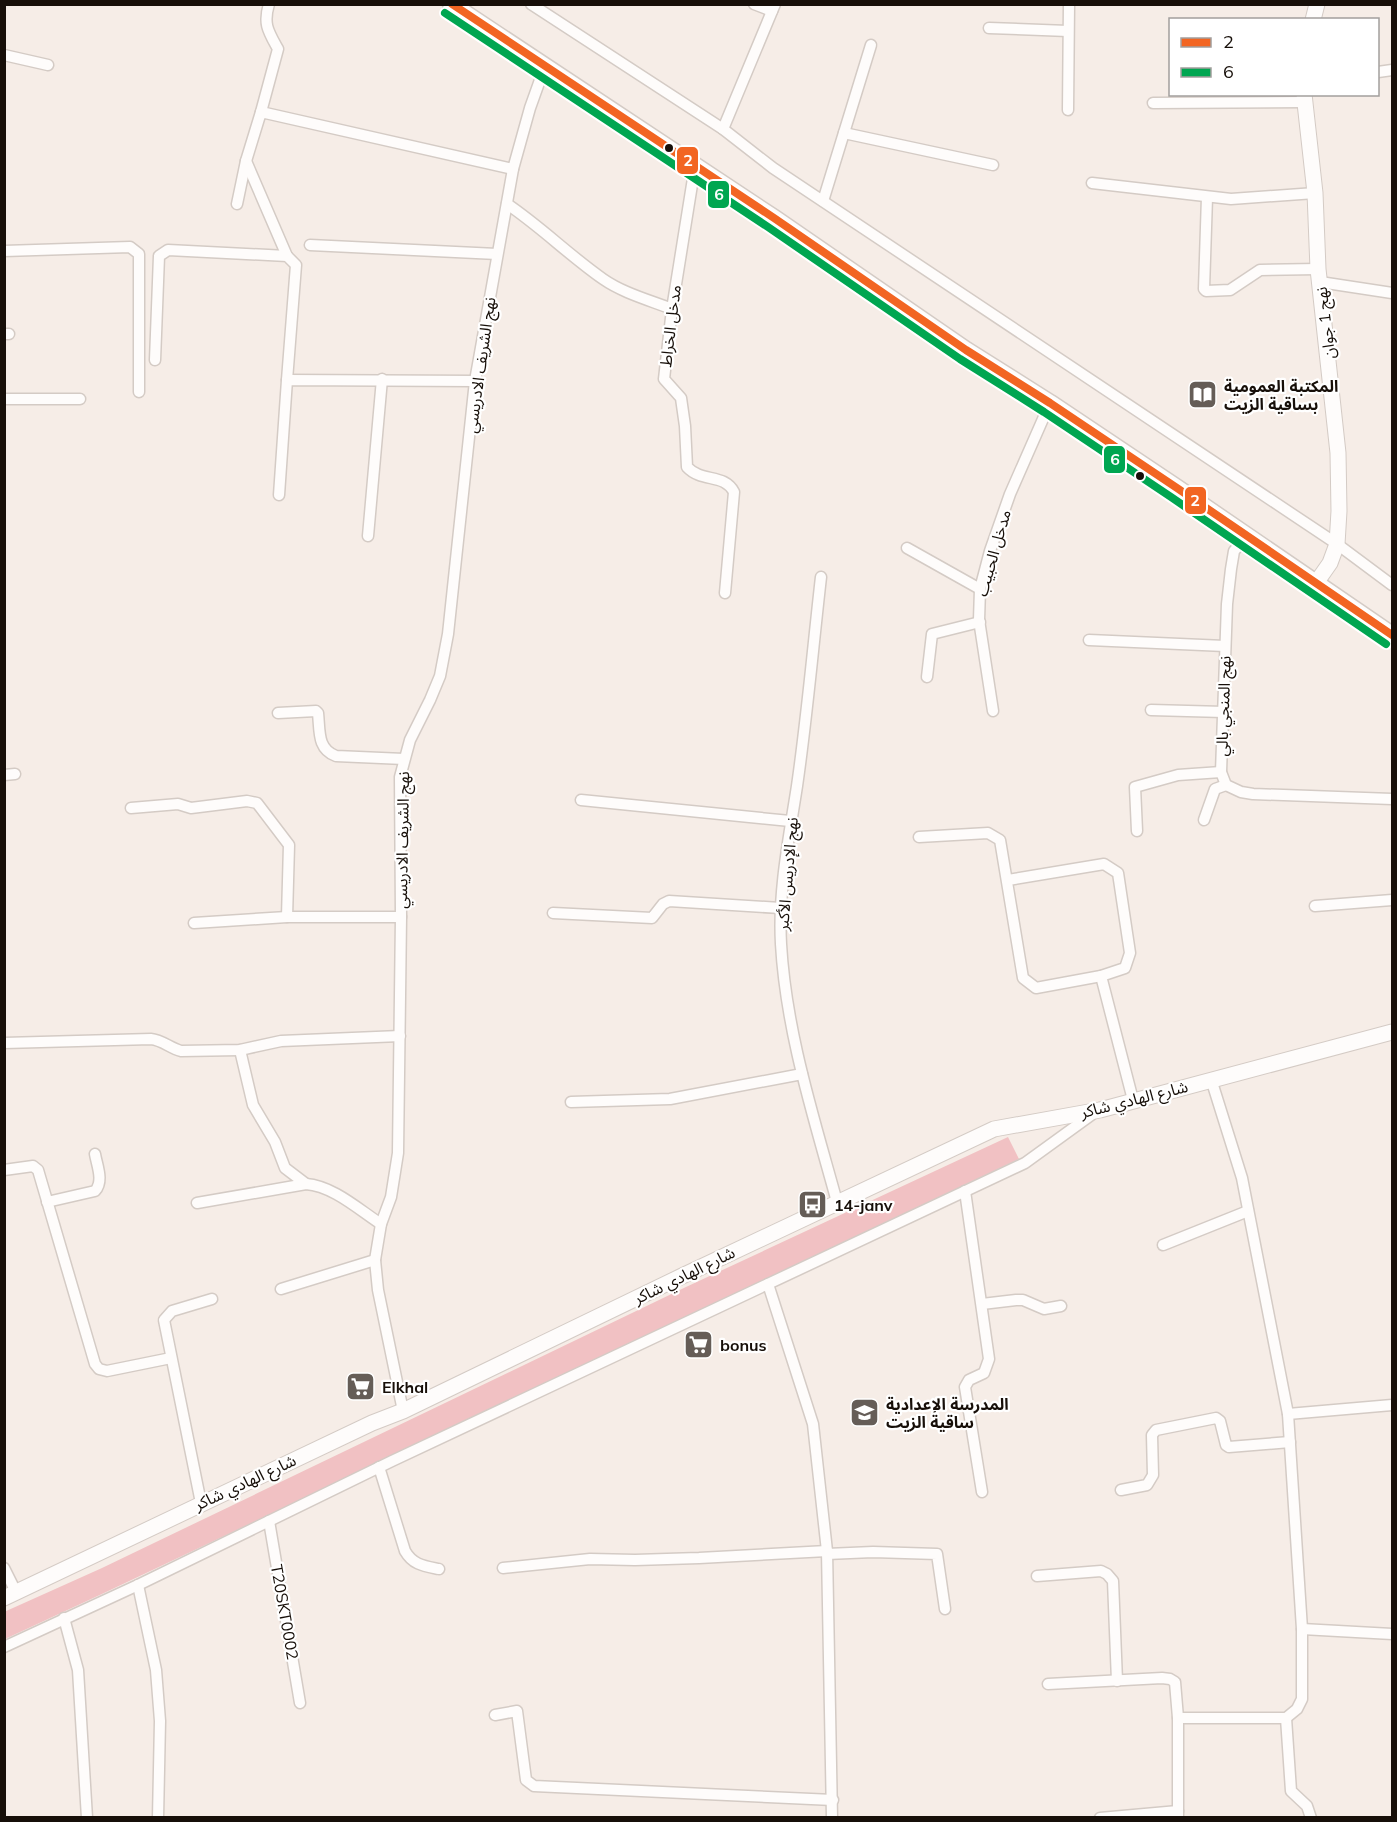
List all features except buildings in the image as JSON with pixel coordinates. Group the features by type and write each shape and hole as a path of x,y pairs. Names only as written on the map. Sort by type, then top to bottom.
{"main road":[{"path":"451,4 774,218 966,350 1050,403 1392,635"},
{"name":"نهج 1 جوان","path":"1304,98 1315,193 1319,275 1338,453 1337,544 1330,563 1316,583"},
{"name":"شارع الهادي شاكر","path":"10,1595 201,1503 372,1423 403,1411 994,1129 1100,1110 1392,1032"}],"street":[{"path":"237,204 246,161 278,49 266,25 265,17 269,4"},
{"path":"531,4 723,129 773,168 1337,544 1392,585"},
{"path":"723,129 773,8 754,4"},
{"path":"1068,110 1069,4"},
{"path":"989,28 1068,31"},
{"path":"823,201 871,45"},
{"path":"4,56 48,65"},
{"name":"نهج الشريف الادريسي","path":"403,1411 378,1290 375,1260 381,1224 391,1197 398,1153 400,777 410,740 436,686 448,634 475,381 513,169 530,108 545,66"},
{"path":"1153,103 1304,98"},
{"path":"261,112 513,169"},
{"path":"844,132 993,165"},
{"path":"246,161 287,256 296,265 279,495"},
{"name":"مدخل الخراط","path":"695,166 672,309 664,379 681,398 687,467 698,476 730,485 734,492 725,593"},
{"path":"1092,183 1231,199 1315,193"},
{"path":"1207,197 1204,289 1206,291 1230,290 1260,270 1319,275 1392,293"},
{"path":"507,204 527,217 604,280 634,295 672,309"},
{"path":"310,245 497,254"},
{"path":"4,251 130,247 139,254 139,392"},
{"path":"156,360 159,256 168,250 287,256"},
{"path":"368,536 382,379"},
{"path":"287,380 475,381"},
{"path":"4,399 81,399"},
{"name":"مدخل الحبيب","path":"993,711 980,622 980,589 1010,494 1050,403"},
{"name":"نهج المنجي بالي","path":"1226,785 1221,772 1227,604 1234,551 1247,536"},
{"path":"907,548 980,589"},
{"name":"نهج الإدريس الأكبر","path":"821,577 797,786 790,820 780,908 781,945 791,1026 837,1202"},
{"path":"927,677 932,634 980,622"},
{"path":"1089,640 1225,646"},
{"path":"1151,710 1224,712"},
{"path":"278,713 316,711 320,741 328,752 336,756 404,759"},
{"path":"1137,831 1135,787 1178,775 1221,772"},
{"path":"1204,820 1215,789 1226,785 1241,792 1253,794 1392,799"},
{"path":"581,800 790,820"},
{"path":"131,808 178,804 191,808 247,801 257,803 289,845 287,917"},
{"path":"919,837 988,833 1000,840 1023,978 1036,988 1101,976 1125,968 1130,953 1118,873 1104,864 1008,880"},
{"path":"1315,906 1392,900"},
{"path":"553,913 652,918 663,904 669,901 780,908"},
{"path":"194,923 287,917 401,917"},
{"path":"1101,976 1133,1100"},
{"path":"4,1043 151,1039 182,1051 240,1050 281,1041 400,1036"},
{"path":"240,1050 253,1105 275,1142 285,1168 306,1184"},
{"path":"571,1102 670,1099 802,1074"},
{"path":"1178,1718 1286,1718 1297,1709 1302,1699 1302,1629 1288,1414 1242,1178 1211,1079"},
{"path":"4,1647 138,1585 379,1467 1025,1163 1100,1110"},
{"path":"47,1202 95,1191 100,1181 95,1154"},
{"path":"4,1170 35,1167 38,1170 95,1364 99,1369 107,1371 171,1358"},
{"path":"196,1203 306,1184 318,1185 381,1224"},
{"path":"966,1191 989,1359 984,1373 969,1380 965,1387 982,1492"},
{"path":"1163,1245 1248,1211"},
{"path":"280,1289 375,1260"},
{"path":"768,1284 813,1424 827,1552 832,1818"},
{"path":"201,1503 164,1326 167,1315 171,1311 212,1299"},
{"path":"982,1304 1023,1300 1044,1308 1061,1306"},
{"path":"1288,1414 1392,1405"},
{"path":"1120,1490 1147,1485 1152,1479 1152,1434 1156,1430 1216,1418 1220,1421 1226,1445 1229,1448 1290,1442"},
{"path":"379,1467 405,1551 418,1564 439,1569"},
{"name":"T20SKT0002","path":"269,1521 300,1703"},
{"path":"503,1568 590,1559 635,1560 827,1552 937,1554 945,1609"},
{"path":"4,1568 10,1595"},
{"path":"1037,1576 1101,1571 1110,1576 1113,1581 1117,1681"},
{"path":"138,1585 158,1690 160,1721 158,1818"},
{"path":"64,1618 80,1678 87,1818"},
{"path":"1302,1629 1392,1634"},
{"path":"1048,1684 1170,1679 1175,1682 1178,1718 1178,1814 1100,1818"},
{"path":"495,1715 517,1711 526,1780 534,1786 833,1800"},
{"path":"1286,1718 1291,1791 1307,1806 1311,1818"}],"shaded area":[{"path":"1008,1137 1019,1159 5,1639 4,1612 102,1568 686,1287"}],"transit line":[{"name":"2","path":"452,4 774,218 966,350 1177,488 1392,635"},
{"name":"6","path":"445,13 768,227 960,359 1171,497 1386,644"}],"place":[{"name":"المكتبة العمومية بساقية الزيت","path":"1203,395"},
{"name":"14-janv","path":"813,1205"},
{"name":"bonus","path":"699,1345"},
{"name":"Elkhal","path":"361,1387"},
{"name":"المدرسة الإعدادية ساقية الزيت","path":"865,1413"}]}
